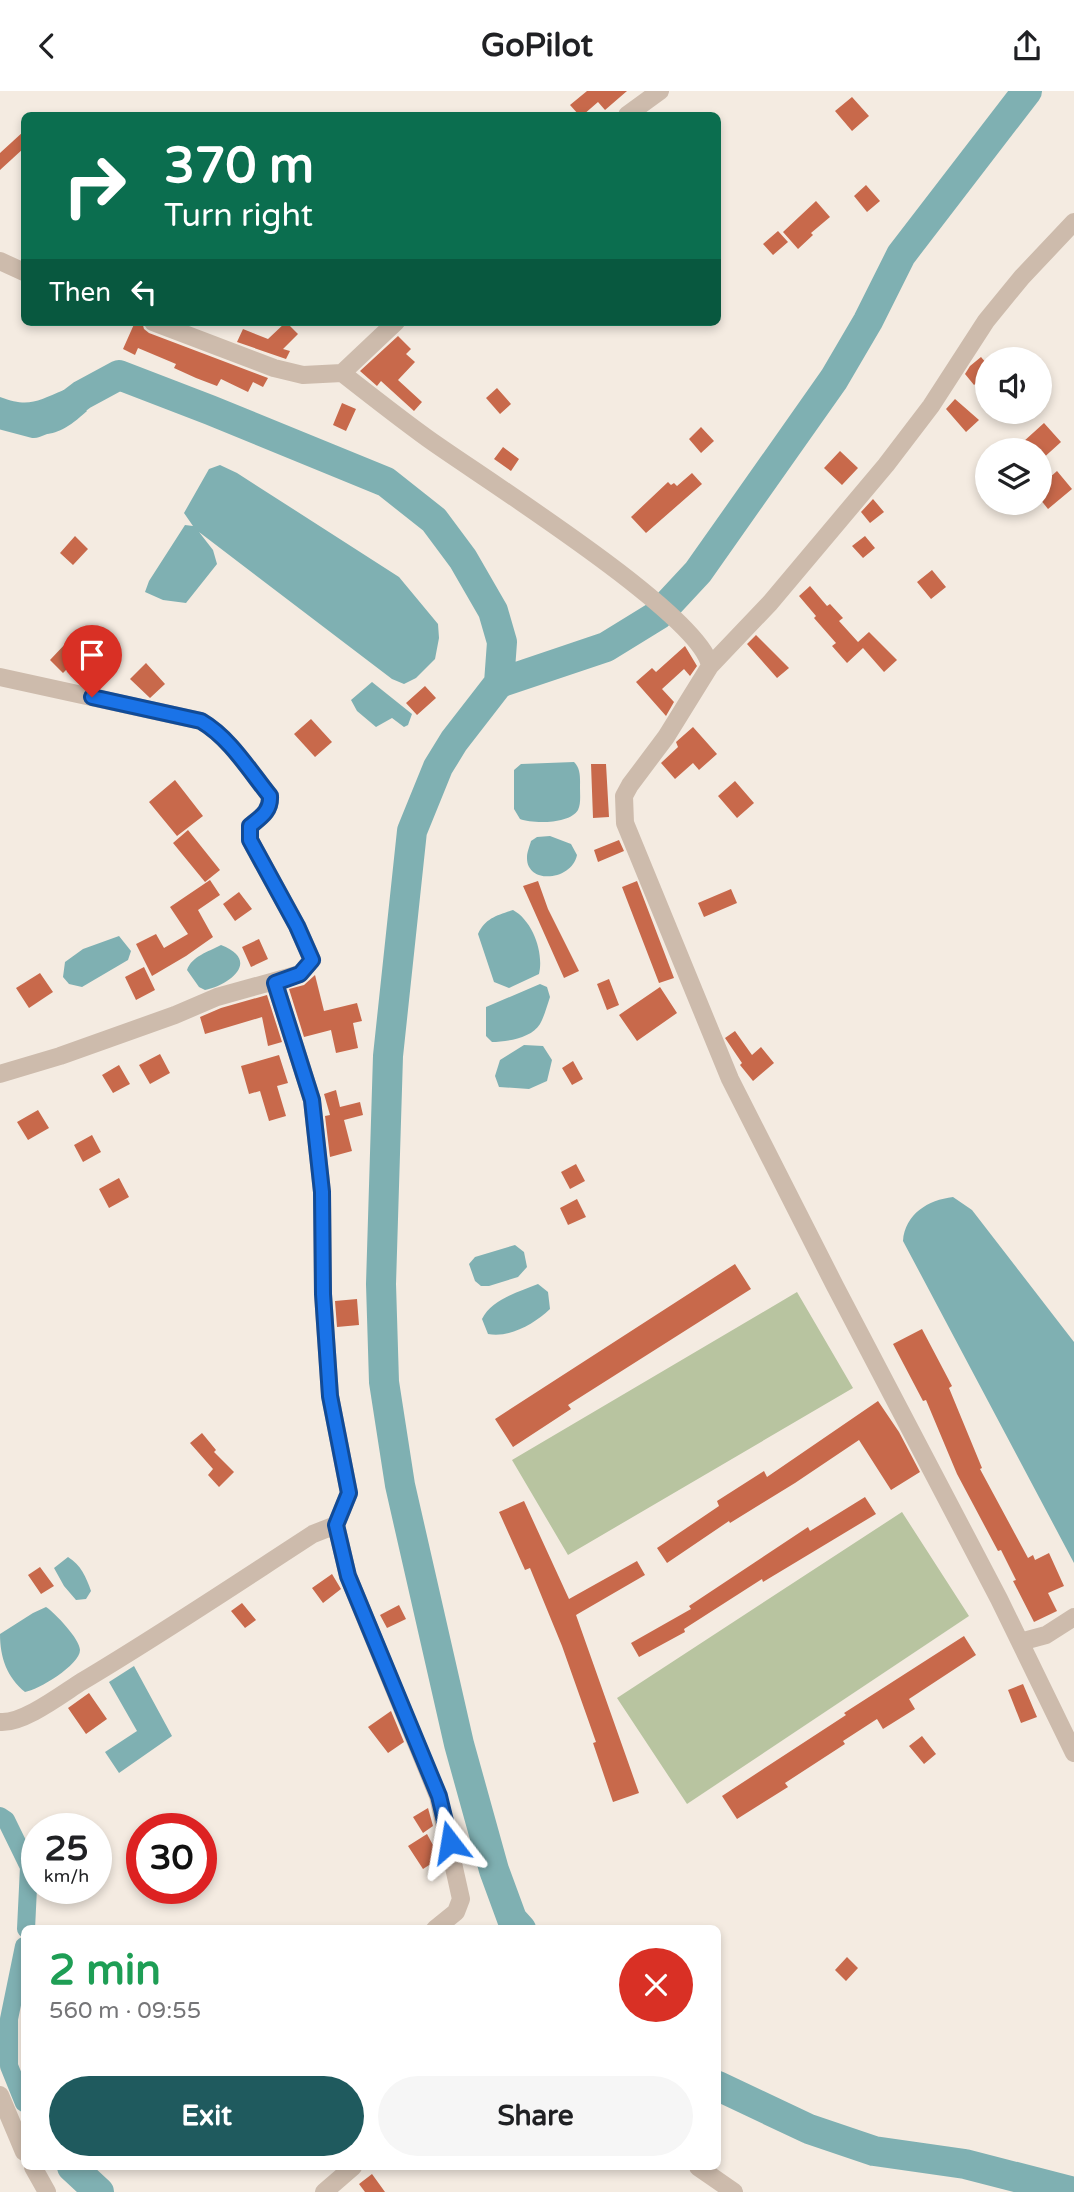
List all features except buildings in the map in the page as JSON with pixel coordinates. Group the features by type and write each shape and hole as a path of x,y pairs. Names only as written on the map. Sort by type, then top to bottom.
{"street":[{"path":"631,112 660,91"},
{"path":"1074,222 1022,277 986,321 931,405 886,465 770,603 710,666 666,737 624,796 625,823 730,1079 1020,1642 1074,1753"},
{"path":"0,261 21,271"},
{"path":"164,326 274,368 303,375 342,373 392,326"},
{"path":"342,373 424,436 633,581 704,648 710,666"},
{"path":"0,677 201,721 211,727 270,796 270,805 266,812 250,826 250,840 297,926 312,960 300,974 217,997 60,1056 0,1074"},
{"path":"275,983 312,1100 322,1192 323,1294 330,1396 349,1493 336,1525 348,1576 439,1796 461,1899 456,1912 440,1925"},
{"path":"0,1722 14,1720 36,1710 142,1646 313,1534 336,1525"},
{"path":"1020,1642 1046,1635 1074,1617"},
{"path":"0,2095 21,2145"},
{"path":"35,2170 47,2192"},
{"path":"324,2192 350,2170"},
{"path":"702,2170 734,2192"}],"green space":[{"path":"797,1292 853,1388 568,1555 512,1460"},
{"path":"902,1512 969,1616 687,1804 617,1698"}],"water":[{"path":"64,390 87,411 65,428 37,434 0,424 0,397 26,403"},
{"path":"220,465 237,473 399,577 438,624 439,638 435,659 416,678 404,684 392,679 199,532 213,550 217,564 186,603 163,600 145,592 149,581 185,525 193,526 184,513 209,469"},
{"path":"372,682 412,714 408,725 404,727 392,718 376,727 357,711 351,700"},
{"path":"574,762 580,774 580,796 579,808 574,815 551,822 520,819 514,809 514,770 521,764"},
{"path":"550,836 571,844 577,855 567,870 541,876 529,866 527,853 531,841 537,837"},
{"path":"513,910 526,922 535,938 540,966 539,974 509,988 494,982 478,934 488,921"},
{"path":"119,936 131,951 128,960 82,987 69,984 63,977 65,962 83,949"},
{"path":"221,945 233,951 239,958 238,971 224,983 205,990 199,987 187,970 197,958"},
{"path":"540,984 547,987 550,997 536,1029 518,1038 492,1042 486,1036 486,1007"},
{"path":"524,1045 543,1046 552,1060 547,1081 529,1089 499,1087 495,1076 500,1060"},
{"path":"953,1197 972,1210 1074,1342 1074,1563 903,1241 908,1223 919,1210 935,1201"},
{"path":"515,1245 524,1252 527,1267 518,1277 489,1286 481,1286 475,1281 469,1264 475,1257"},
{"path":"538,1284 548,1292 550,1309 521,1329 505,1334 488,1334 482,1319 492,1306"},
{"path":"68,1557 80,1568 87,1581 91,1591 86,1599 76,1600 54,1568"},
{"path":"46,1607 72,1633 80,1650 66,1669 48,1682 25,1692 6,1666 1,1651 0,1634"},
{"path":"134,1666 172,1736 119,1773 105,1752 137,1731 109,1682"}],"waterway":[{"path":"517,1925 512,1919 494,1870 459,1744 400,1485 384,1382 381,1284 388,1056 412,831 438,767 454,741 499,683 606,647 658,615 698,572 834,379 868,321 901,255 1027,91"},
{"path":"0,414 34,423 57,414 82,395 119,375 386,482 434,520 463,559 493,611 502,642 499,683"},
{"path":"0,1816 6,1820 29,1867 26,1925"},
{"path":"21,1961 9,2019 9,2066 21,2096"},
{"path":"721,2087 809,2129 874,2151 965,2164 1074,2192"},
{"path":"75,2170 99,2192"}],"route":[{"path":"92,697 201,721 227,743 270,796 270,805 266,812 250,826 250,840 297,926 312,960 300,974 275,983 312,1100 322,1192 323,1294 330,1396 349,1493 336,1525 348,1576 439,1796 450,1842"}]}
